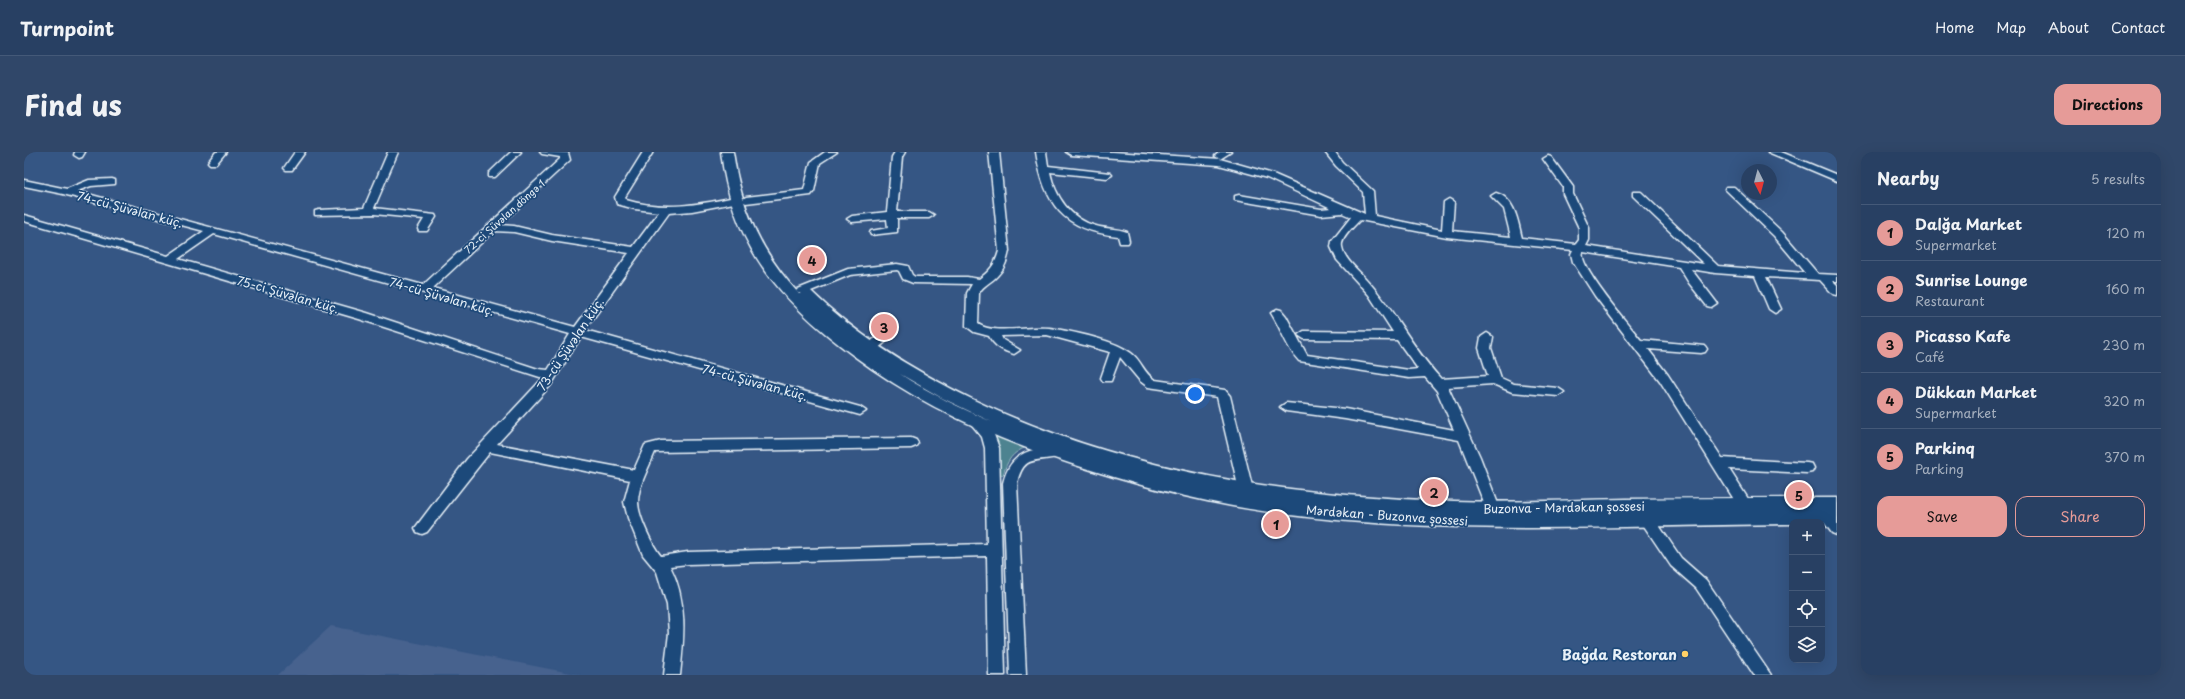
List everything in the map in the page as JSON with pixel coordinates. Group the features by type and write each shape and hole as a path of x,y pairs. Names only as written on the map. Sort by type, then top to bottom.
{"main road":[{"name":"Mərdəkan - Buzonva şossesi","path":"728,152 746,229 760,254 778,279 810,314 861,355 904,384 974,420 1055,453 1146,481 1186,490 1254,503 1316,511 1442,520 1835,517"},
{"name":"Buzonva - Mərdəkan şossesi","path":"738,152 740,200 764,240 786,272 802,291 840,325 871,348 916,377 965,403 1020,427 1090,452 1149,469 1246,490 1316,499 1376,504 1493,508 1745,505 1835,517"}],"street":[{"path":"213,162 221,152"},
{"path":"289,168 300,152"},
{"path":"368,211 393,152"},
{"path":"492,175 516,152"},
{"name":"72-ci Şüvəlan döngə 1","path":"424,290 462,253 493,228 565,160 565,155 562,153 545,152"},
{"path":"648,152 620,200 624,203 666,210 807,193 809,191 816,162 832,152"},
{"path":"875,233 893,230 892,215 897,157 900,152"},
{"path":"994,152 1004,251 1001,263 994,273 981,283 973,293 971,322 975,329 994,332 1048,331 1116,351 1128,357 1143,379 1152,384 1217,392 1224,396 1246,490"},
{"path":"1041,152 1043,168 1049,188 1066,214 1090,228 1123,234 1124,241"},
{"path":"1071,152 1220,156 1270,176 1341,210 1370,219 1447,234 1580,248 1684,266 1758,274 1837,278"},
{"path":"1330,152 1368,191 1370,219"},
{"path":"1772,152 1837,178"},
{"path":"1548,159 1568,187 1568,194 1584,228 1584,240 1576,254 1578,262 1608,307 1664,378 1745,505"},
{"path":"1043,168 1107,175"},
{"path":"67,192 89,184 112,182"},
{"name":"74-cü Şüvəlan küç.","path":"24,183 67,192 212,230 577,334 860,411"},
{"path":"1730,188 1774,229 1819,277 1837,292"},
{"path":"1637,194 1716,270"},
{"path":"1496,196 1509,208 1518,242"},
{"path":"1239,198 1322,212 1341,210"},
{"path":"1447,234 1449,202"},
{"name":"73-cü Şüvəlan küç.","path":"422,528 487,447 541,389 577,334 666,210"},
{"path":"320,213 368,211 431,217 422,229"},
{"path":"852,218 892,215 929,215"},
{"path":"1358,216 1337,241 1336,247 1341,258 1373,293 1418,362 1439,383 1493,508"},
{"name":"75-ci Şüvəlan küç.","path":"24,218 363,316 537,373 551,375"},
{"path":"493,228 514,229 552,238 636,251"},
{"path":"170,260 212,230"},
{"path":"1684,266 1693,281 1711,303"},
{"path":"802,291 848,272 897,267 904,268 907,277 913,280 959,280 981,283"},
{"path":"1758,274 1775,309"},
{"path":"1277,314 1285,321 1299,353 1303,358 1408,374 1429,373"},
{"path":"994,332 998,342 1014,350"},
{"path":"871,348 887,334"},
{"path":"1304,335 1402,336"},
{"path":"1487,337 1484,349 1494,372 1495,380"},
{"path":"1638,344 1701,349"},
{"path":"1107,378 1116,351"},
{"path":"1439,383 1495,380 1512,388 1558,392"},
{"path":"1286,407 1345,414 1463,436"},
{"path":"974,420 988,435 992,448 993,550 997,675"},
{"path":"672,675 677,633 675,605 667,578 658,562 648,551 632,508 632,496 648,451 655,446 911,443"},
{"path":"487,447 638,476"},
{"path":"1018,675 1010,483 1012,472 1019,461 1041,453 1055,453"},
{"path":"1719,463 1807,468"},
{"path":"1647,519 1676,562 1701,584 1763,675"},
{"path":"658,562 688,558 993,550"}],"shaded area":[{"path":"331,626 580,675 278,675"}],"green space":[{"path":"995,435 1027,447 1014,454 1006,465 1003,475 1000,475"}],"place":[{"name":"Dükkan Market","path":"812,260"},
{"name":"Picasso Kafe","path":"884,327"},
{"name":"Sunrise Lounge","path":"1434,492"},
{"name":"Parkinq","path":"1799,495"},
{"name":"Dalğa Market","path":"1276,524"},
{"name":"Bağda Restoran","path":"1685,654"}]}
